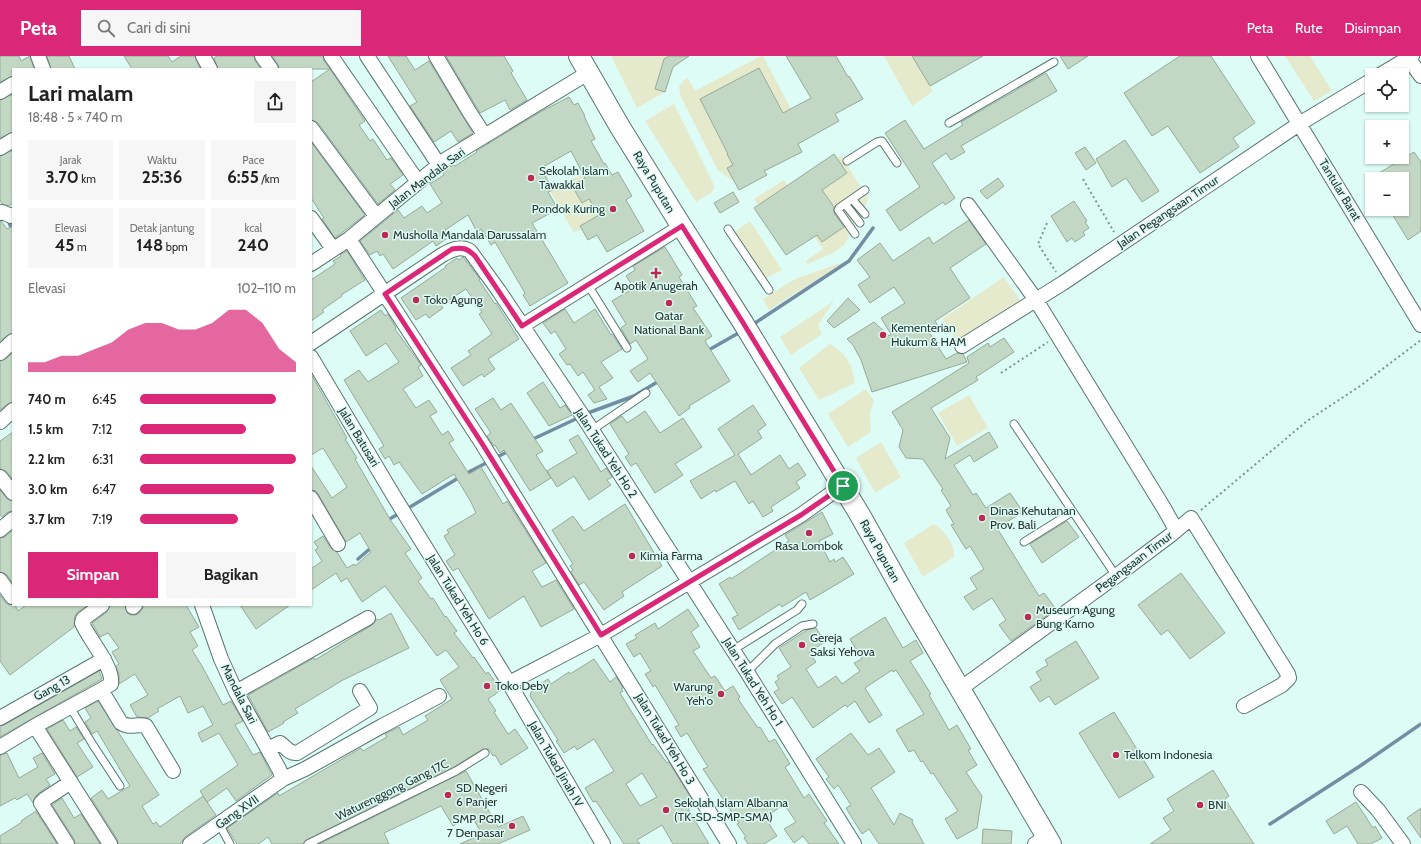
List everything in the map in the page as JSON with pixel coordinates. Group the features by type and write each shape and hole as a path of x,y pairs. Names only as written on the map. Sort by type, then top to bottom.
{"main road":[{"name":"Raya Puputan","path":"579,56 671,210 747,329 843,486 960,689 1044,842"}],"street":[{"path":"202,56 209,68"},
{"path":"262,56 269,68"},
{"path":"331,56 418,182"},
{"path":"367,56 439,165"},
{"path":"436,56 485,136"},
{"name":"Tantular Barat","path":"1258,56 1421,325"},
{"path":"1392,68 1410,57 1421,76"},
{"name":"Jalan Mandala Sari","path":"312,263 349,239 439,165 588,73"},
{"name":"Jalan Pegangsaan Timur","path":"962,346 1063,283 1299,124 1365,84"},
{"path":"0,92 12,85"},
{"path":"312,129 376,216"},
{"path":"0,148 12,141"},
{"path":"968,205 1036,300 1059,335 1176,530"},
{"path":"312,219 333,249"},
{"path":"522,326 682,226"},
{"name":"Jalan Tukad Yeh Ho 3","path":"349,239 483,445 729,844"},
{"name":"Jalan Tukad Yeh Ho 2","path":"385,294 452,249 466,248 475,256 573,401 689,581"},
{"path":"312,342 385,294"},
{"path":"0,352 12,342"},
{"name":"Jalan Batusari","path":"312,359 407,517"},
{"path":"0,422 12,411"},
{"path":"0,477 12,492"},
{"path":"509,683 601,635 801,515 843,486"},
{"path":"312,500 338,544"},
{"name":"Jalan Tukad Yeh Ho 6","path":"407,517 509,683"},
{"path":"1191,518 1288,674 1289,678 1282,685 1244,706"},
{"name":"Pegangsaan Timur","path":"960,689 1116,576 1191,518"},
{"path":"0,580 12,597"},
{"name":"Jalan Tukad Yeh Ho 1","path":"689,581 854,844"},
{"path":"0,747 111,684 112,680 104,659 82,623 83,619 101,606"},
{"name":"Mandala Sari","path":"202,606 221,659 236,692 268,748 283,776 283,779"},
{"path":"236,692 368,618"},
{"name":"Gang 13","path":"0,718 104,659"},
{"name":"Jalan Tukad Jinah IV","path":"509,683 603,844"},
{"path":"101,690 121,723 132,726 143,724 146,726 173,771"},
{"path":"268,748 280,742 289,752 293,754 297,753 370,708 360,691"},
{"name":"Gang XVII","path":"190,844 283,779 305,769 439,696"},
{"path":"35,726 110,844"},
{"path":"67,844 41,804 45,799 71,782"},
{"path":"1361,792 1378,810 1403,844"}],"lane":[{"path":"950,123 1054,62"},
{"path":"847,161 877,142 882,141 897,163"},
{"path":"854,234 838,210 865,190"},
{"path":"852,199 866,214"},
{"path":"845,204 860,223"},
{"path":"728,229 770,290"},
{"path":"588,285 627,348"},
{"path":"590,427 646,394"},
{"path":"1014,424 1116,576"},
{"path":"1024,542 1072,512"},
{"path":"733,650 797,610 802,604"},
{"path":"747,672 775,644 802,626 813,624"},
{"path":"70,707 120,786"},
{"name":"Waturenggong Gang 17C","path":"308,844 456,772 485,753"},
{"path":"219,824 230,844"}],"path":[{"path":"1083,179 1121,244"},
{"path":"1047,223 1038,244 1063,283"},
{"path":"1001,373 1059,335"},
{"path":"1191,518 1307,421 1360,386 1421,340"}],"green space":[{"path":"611,56 669,56 664,59 655,88 665,92 637,108"},
{"path":"763,56 791,109 782,113 802,152 747,181 738,181 727,177 717,169 680,95 679,87 683,81 688,78 695,91"},
{"path":"884,56 983,56 930,86 933,91 912,106"},
{"path":"1285,56 1310,56 1332,91 1314,101"},
{"path":"674,104 713,183 714,188 712,192 696,202 645,121"},
{"path":"841,155 868,199 844,245 833,253 808,264 806,261 823,249 814,236 809,240 778,193 758,205 754,199 784,180 801,203 847,173 837,158"},
{"path":"585,174 586,178 572,186 582,203 589,199 599,215 580,226 581,229 574,233 550,191 578,176 579,177"},
{"path":"750,221 782,270 765,279 735,232"},
{"path":"846,261 769,310 763,299 795,279"},
{"path":"1004,277 1022,303 960,345 942,319"},
{"path":"834,301 818,325 822,334 791,355 780,337"},
{"path":"830,344 841,352 848,360 855,383 819,400 799,368"},
{"path":"866,389 874,401 870,412 871,432 848,447 828,414"},
{"path":"969,395 988,428 957,446 938,413"},
{"path":"881,442 901,477 875,493 856,458"},
{"path":"934,524 942,530 948,538 953,547 954,557 923,577 904,543"}],"building":[{"path":"0,56 19,56 21,61 30,56 34,68 12,68 12,76 0,82"},
{"path":"47,56 69,56 75,68 51,68"},
{"path":"124,56 168,56 172,62 181,56 195,56 200,68 131,68"},
{"path":"217,56 254,56 255,61 260,68 218,68 214,58"},
{"path":"272,56 323,56 324,61 330,69 279,68 278,64"},
{"path":"388,56 406,56 415,70 429,61 473,133 458,142 451,131 434,142 410,106 417,102"},
{"path":"446,56 504,56 513,71 511,73 527,100 510,110 505,100 480,113"},
{"path":"669,56 689,56 673,67 665,92 655,89 664,59"},
{"path":"786,56 836,56 863,99 835,114 839,121 798,144 802,152 764,171 767,175 739,190 727,168 733,165 700,99 759,68 783,113 811,98"},
{"path":"912,56 983,56 930,86"},
{"path":"1060,56 1088,56 1068,69"},
{"path":"1180,56 1211,56 1255,123 1233,138 1239,147 1200,173 1168,126 1152,136 1124,93"},
{"path":"330,69 365,121 359,125 370,141 373,139 387,160 391,158 403,175 390,184 395,190 378,204 318,123 312,120 312,81"},
{"path":"1046,73 1057,91 961,146 965,152 951,160 946,153 932,163 955,198 945,205 943,202 900,231 886,210 920,187 885,133 905,120 924,149 963,125 961,122"},
{"path":"12,94 12,132 0,138 0,100"},
{"path":"569,97 574,105 578,103 585,116 595,139 591,141 604,164 605,163 612,175 618,172 632,196 626,200 644,231 607,252 597,235 588,240 580,226 599,215 589,199 582,203 572,186 585,178 571,151 541,168 553,190 548,192 558,209 532,223 568,283 530,306 523,295 525,293 495,242 491,245 481,229 477,232 468,215 445,230 449,237 436,246 433,241 393,269 383,254 380,256 377,251 370,255 360,241 398,210 404,218 422,206 427,213 442,203 430,184 444,175 443,173 450,167 455,166 477,152 476,151 542,111"},
{"path":"1125,140 1159,191 1142,202 1126,178 1112,187 1096,159"},
{"path":"312,143 365,215 335,238 322,219 324,218 312,200"},
{"path":"1085,147 1096,163 1086,170 1075,153"},
{"path":"12,150 12,204 9,206 2,204 0,200 0,156"},
{"path":"1414,152 1421,162 1421,231 1408,240 1393,216 1409,216 1409,172 1381,172 1394,164 1409,164 1409,155"},
{"path":"834,154 847,173 822,190 834,207 834,213 844,227 822,242 817,235 786,255 754,208"},
{"path":"998,178 1004,186 987,199 980,191"},
{"path":"733,192 739,202 720,213 714,203"},
{"path":"1074,201 1087,221 1085,222 1089,228 1083,232 1085,235 1075,242 1072,238 1067,242 1051,216"},
{"path":"969,220 986,244 950,268 970,298 935,321 938,326 929,332 946,359 957,353 963,354 967,362 872,392 861,360 853,345 847,339 874,322 889,336 891,334 881,318 905,303 894,287 870,303 858,285 870,277 857,260 880,243 893,261 929,237 933,244"},
{"path":"1,221 7,229 12,226 12,333 0,341"},
{"path":"665,247 682,275 679,277 697,306 693,308 712,336 705,341 730,381 689,406 690,408 679,416 650,373 638,382 630,371 648,359 636,340 630,344 621,328 626,324 612,301 634,288 626,276 635,270 633,266"},
{"path":"347,251 365,280 341,295 342,296 322,310 324,312 312,320 312,279 335,264 333,261 341,256 340,255"},
{"path":"463,257 480,279 479,280 519,339 488,359 495,369 484,377 482,374 463,386 451,368 471,355 468,351 492,334 479,314 482,312 466,289 441,305 443,308 429,318 426,314 416,320 401,298 457,258 459,260"},
{"path":"848,298 860,310 834,328 827,321"},
{"path":"565,309 574,323 595,309 611,335 612,334 622,349 601,362 613,378 599,387 607,399 594,403 588,395 595,390 583,372 578,376 570,364 567,365 559,354 566,349 555,331 551,334 543,323"},
{"path":"381,310 385,316 388,314 396,328 395,329 421,365 418,367 423,376 403,389 416,408 429,400 437,412 430,416 442,435 448,431 454,440 449,443 469,474 481,467 503,504 507,501 546,563 532,571 542,587 556,580 574,609 541,627 524,596 489,619 458,568 453,571 446,561 455,555 444,536 449,533 447,530 476,513 471,502 454,474 422,494 399,462 394,465 389,456 385,459 379,449 384,446 344,380 359,370 368,382 399,362 386,343 366,356 350,331"},
{"path":"1004,338 1014,352 976,377 978,380 931,408 950,438 945,459 989,432 998,447 974,462 970,455 954,465 973,495 976,493 986,508 1010,493 1023,512 997,528 1039,596 1044,593 1056,609 1011,641 999,625 1006,620 992,598 973,610 964,597 977,589 970,578 984,569 970,546 966,549 951,525 954,524 946,510 951,506 941,490 943,489 923,459 906,458 899,447 903,430 892,412 969,363 967,357 988,343 990,347"},
{"path":"12,354 12,402 0,410 0,361"},
{"path":"312,376 347,438 345,439 357,458 355,459 391,521 411,549 405,553 422,578 418,581 431,599 433,598 445,617 446,616 457,631 454,633 473,658 474,657 486,674 488,672 501,690 488,699 496,711 494,712 508,734 515,729 528,748 501,765 489,749 483,749 454,767 306,840 303,844 272,844 268,837 258,844 237,844 227,828 278,793 279,796 361,748 363,751 387,737 385,734 399,727 403,735 428,720 425,716 452,699 440,680 459,667 446,650 437,656 385,586 362,602 347,578 341,582 336,573 312,589 312,568 322,561 315,550 318,548 314,542 323,536 331,548 337,552 347,568 354,564 355,566 371,552 360,533 346,542 316,491 312,490 312,468 332,498 347,487 323,448 312,454"},
{"path":"543,382 560,408 565,405 572,415 549,426 527,393"},
{"path":"493,398 501,410 511,403 543,451 536,455 551,478 530,491 504,450 500,453 487,436 491,433 475,409"},
{"path":"753,405 766,425 758,431 762,438 738,454 751,475 780,455 789,469 798,463 806,475 796,482 800,488 771,507 773,511 763,517 753,501 749,504 735,481 716,492 715,490 701,499 690,481 735,455 718,429"},
{"path":"645,411 660,433 683,418 702,447 675,464 683,475 655,493 636,463 631,466 625,457 629,454 610,424 622,416 627,423"},
{"path":"12,433 12,479 6,471 0,469 0,441"},
{"path":"578,435 601,472 606,468 612,477 607,480 611,485 589,500 574,476 557,487 547,471 577,453 569,440"},
{"path":"0,490 7,499 12,501 12,511 8,512 2,517 0,515"},
{"path":"625,504 662,566 622,592 624,596 604,610 584,582 579,585 571,572 573,570 570,566 573,564 552,530 573,516 584,531"},
{"path":"822,512 833,534 819,541 830,562 834,559 835,562 843,557 854,574 810,600 806,592 782,607 780,604 739,630 732,618 738,615 719,584 730,577 731,579 789,541 785,535"},
{"path":"1067,521 1079,537 1042,563 1030,544"},
{"path":"12,531 12,582 7,575 0,572 0,538 5,537"},
{"path":"1181,573 1225,633 1190,659 1168,630 1161,635 1138,605"},
{"path":"0,595 9,605 16,606 18,611 25,606 87,606 75,616 74,627 10,675 0,661"},
{"path":"110,606 125,606 127,613 136,615 143,608 143,606 187,606 199,627 190,632 198,646 192,650 223,705 231,701 243,721 235,725 253,755 260,752 272,775 236,801 227,788 207,802 200,791 238,765 219,733 202,742 198,733 213,725 203,706 188,713 180,696 157,709 159,711 148,718 137,717 130,705 148,695 135,674 119,684 119,675 116,666 119,664 112,652 119,648 108,633 100,637 92,623 107,612"},
{"path":"241,606 289,606 256,629"},
{"path":"688,609 699,626 691,632 700,647 693,651 711,678 715,676 725,691 733,686 740,697 738,699 758,728 760,727 769,742 775,739 790,764 785,767 804,798 809,794 827,821 824,823 839,844 809,844 803,836 794,843 784,829 796,822 784,804 765,818 777,836 764,844 748,844 744,838 746,837 737,824 739,823 703,769 708,767 687,733 681,737 675,727 679,725 655,685 653,687 645,674 651,671 640,653 634,657 626,644 637,638 635,635 655,623 658,629"},
{"path":"391,613 409,648 343,680 295,709 298,713 268,732 248,695 314,658 315,660 372,625 376,620 379,620"},
{"path":"885,617 903,648 916,640 923,653 910,661 931,694 929,695 949,730 957,725 971,749 968,750 977,765 966,772 982,796 977,828 957,839 945,819 958,811 933,773 931,774 923,761 921,762 914,750 909,752 896,730 924,714 896,670 893,672 892,670 865,688 882,715 869,723 855,701 847,707 845,705 813,728 792,697 782,704 774,692 779,689 775,682 779,679 777,676 791,667 779,648 807,630 816,628 825,642 809,652 816,662 806,669 818,688 836,676 842,684 860,671 854,663 862,659 850,639"},
{"path":"1076,641 1099,678 1055,705 1049,696 1040,702 1030,687 1041,680 1036,672 1048,665 1045,660"},
{"path":"594,659 610,682 616,677 623,688 621,689 623,691 620,693 652,745 653,744 667,763 669,762 695,805 688,809 709,844 673,844 662,825 637,840 640,844 624,844 596,801 593,802 585,788 614,771 594,739 577,750 575,746 564,753 556,741 558,740 530,696 532,689 548,679 551,684 569,672 570,674","holes":["642,773 657,797 640,806 626,784"]},
{"path":"99,671 102,679 0,737 0,726"},
{"path":"98,701 159,795 142,806 153,824 156,822 160,827 203,796 216,815 185,837 180,844 118,844 117,839 91,798 102,790 108,799 130,786 97,731 92,734 85,722 91,718 85,708"},
{"name":"Telkom Indonesia","path":"1114,712 1154,777 1119,798 1079,733"},
{"path":"63,720 70,731 76,727 84,739 77,743 93,767 77,777 47,729"},
{"path":"851,733 868,755 879,748 895,772 871,788 894,825 900,813 913,820 912,822 924,844 879,844 869,829 862,834 846,808 851,805 838,785 834,789 826,779 829,777 816,759"},
{"path":"7,753 19,778 38,767 33,758 42,753 55,774 46,779 50,785 35,797 33,803 27,794 17,800 15,798 0,806 0,755"},
{"name":"BNI","path":"1213,770 1229,796 1225,799 1254,844 1150,844 1171,830 1163,818 1174,811 1167,799"},
{"name":"SD Negeri 6 Panjer","path":"466,771 498,827 523,816 530,830 498,844 460,844 482,834 471,815 453,826 441,806 384,833 389,844 319,844"},
{"path":"62,798 74,818 81,814 100,844 75,844 74,839 52,805"},
{"path":"1356,802 1373,828 1375,826 1382,838 1371,844 1358,844 1347,826 1334,834 1326,821"},
{"path":"1421,808 1421,838 1407,818"},
{"path":"36,811 57,844 0,844 0,836"},
{"path":"983,829 1012,831 1011,844 982,844"}],"waterway":[{"path":"8,220 12,230"},
{"path":"752,325 849,261 873,228"},
{"path":"707,351 742,331"},
{"path":"585,414 634,396 659,381"},
{"path":"531,440 580,417"},
{"path":"495,458 509,451"},
{"path":"465,474 490,461"},
{"path":"405,510 460,477"},
{"path":"386,521 400,513"},
{"path":"358,559 372,547"},
{"path":"1270,824 1360,766 1421,724"}],"place":[{"name":"Sekolah Islam Tawakkal","path":"531,178"},
{"name":"Pondok Kuring","path":"613,209"},
{"name":"Musholla Mandala Darussalam","path":"385,235"},
{"name":"Apotik Anugerah","path":"656,273"},
{"name":"Toko Agung","path":"416,300"},
{"name":"Qatar National Bank","path":"669,303"},
{"name":"Kementerian Hukum & HAM","path":"883,335"},
{"name":"Dinas Kehutanan Prov. Bali","path":"982,518"},
{"name":"Rasa Lombok","path":"809,533"},
{"name":"Kimia Farma","path":"632,556"},
{"name":"Museum Agung Bung Karno","path":"1028,617"},
{"name":"Gereja Saksi Yehova","path":"802,645"},
{"name":"Toko Deby","path":"487,686"},
{"name":"Warung Yeh'o","path":"721,694"},
{"name":"Telkom Indonesia","path":"1116,755"},
{"name":"SD Negeri 6 Panjer","path":"448,795"},
{"name":"BNI","path":"1200,805"},
{"name":"Sekolah Islam Albanna (TK-SD-SMP-SMA)","path":"666,810"},
{"name":"SMP PGRI 7 Denpasar","path":"512,826"}],"route":[{"path":"682,226 803,419 843,486 801,515 601,635 483,445 385,294 452,249 466,248 475,256 522,326 682,226"}]}
